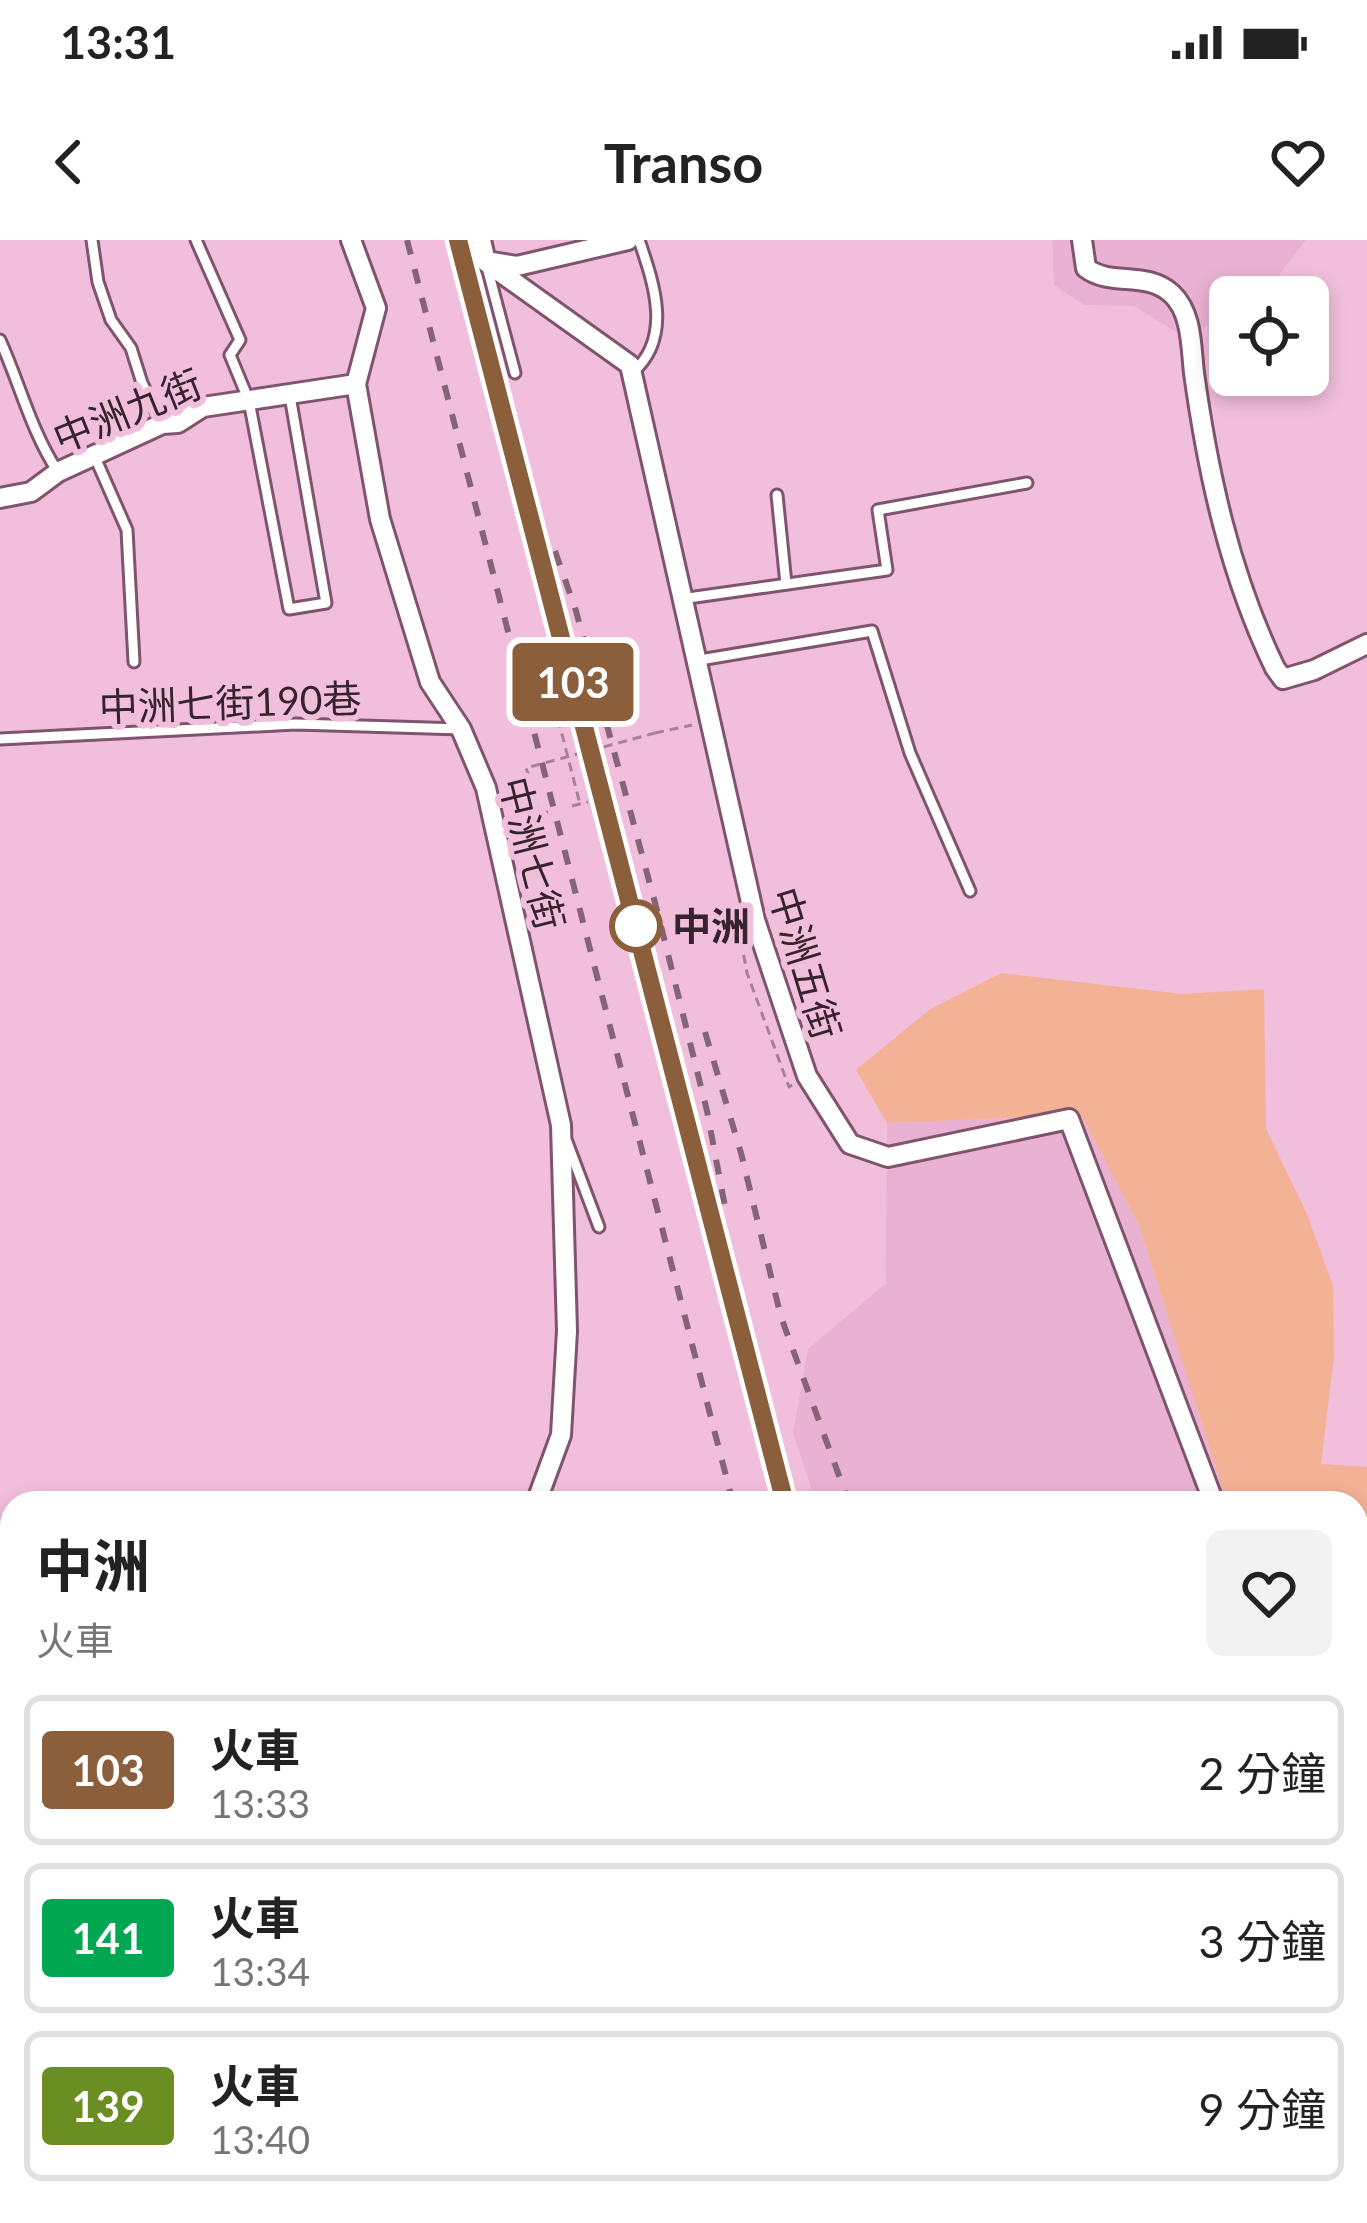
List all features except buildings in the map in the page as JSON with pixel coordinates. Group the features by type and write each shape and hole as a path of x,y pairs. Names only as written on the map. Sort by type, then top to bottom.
{"street":[{"name":"中洲七街","path":"351,240 376,308 356,384 380,520 430,682 461,729 486,788 561,1125 566,1331 561,1435 540,1491"},
{"path":"481,240 486,262 630,365 632,374"},
{"path":"486,262 517,266 628,240"},
{"path":"1082,240 1086,268 1097,276 1153,280 1174,296 1187,317 1201,424 1228,546 1275,668 1283,679 1314,670 1367,644"},
{"name":"中洲五街","path":"632,374 755,920 807,1076 850,1144 888,1156 1069,1119 1209,1491"},
{"name":"中洲九街","path":"0,499 31,492 58,472 162,424 178,423 203,407 356,384"}],"lane":[{"path":"92,240 98,282 111,320 131,348 162,424"},
{"path":"196,240 240,340 230,356 249,401 290,609 326,603 290,396"},
{"path":"632,374 646,361 658,309 639,240"},
{"path":"486,262 515,373"},
{"path":"0,340 41,446 58,472"},
{"path":"94,455 128,530 134,662"},
{"path":"681,599 887,570 878,510 1027,483"},
{"path":"777,495 786,584"},
{"path":"694,661 872,631 910,753 970,891"},
{"name":"中洲七街190巷","path":"0,739 296,724 461,729"},
{"path":"561,1125 599,1227"}],"path":[{"path":"584,712 594,710 611,787 617,794 606,796"},
{"path":"559,723 566,717"},
{"path":"550,721 559,723"},
{"path":"559,723 580,804"},
{"path":"548,812 538,814 526,768 693,724"},
{"path":"572,806 588,802"}],"shaded area":[{"path":"1052,240 1306,240 1278,276 1209,276 1209,325 1184,337 1134,306 1084,305 1054,285"},
{"path":"1001,973 1182,994 1264,989 1266,1129 1307,1214 1333,1286 1334,1357 1321,1464 1367,1467 1367,1491 1223,1491 1139,1225 1081,1115 887,1123 856,1070 929,1010"},
{"path":"1081,1115 1139,1225 1223,1491 812,1491 793,1433 808,1349 886,1283 887,1123"}],"railway":[{"path":"407,240 730,1491"},
{"path":"458,240 782,1491"},
{"path":"555,551 576,611 657,910 707,1111 725,1207"},
{"path":"705,1032 741,1153 781,1317 845,1491"}],"train":[{"name":"103","path":"458,240 782,1491"}],"place":[{"name":"中洲","path":"636,926"}]}
